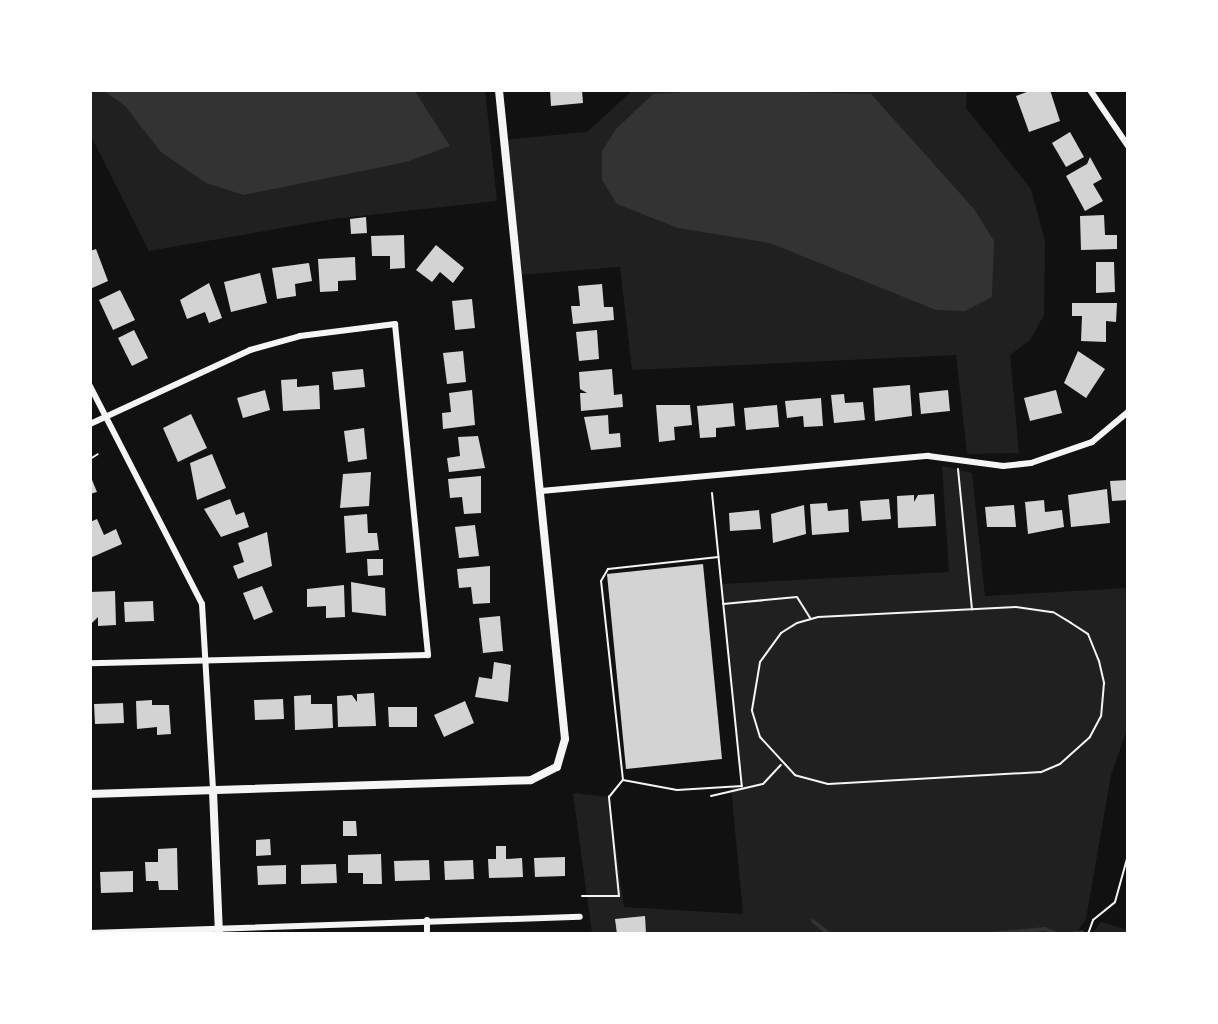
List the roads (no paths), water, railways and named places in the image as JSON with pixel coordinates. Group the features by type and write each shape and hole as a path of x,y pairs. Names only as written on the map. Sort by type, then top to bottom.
{"street":[{"path":"90,794 531,780 557,768 565,739 499,90"},
{"path":"1090,90 1128,146"},
{"path":"90,424 250,350 300,336 394,324 428,655 90,663"},
{"path":"90,386 202,604 209,660 219,930"},
{"path":"541,491 928,456 1003,466 1068,455 1128,411"},
{"path":"90,933 580,916"},
{"path":"427,920 427,934"}],"waterway":[{"path":"813,921 829,934"},
{"path":"990,934 1045,929 1057,934"},
{"path":"1072,934 1082,932"}]}
